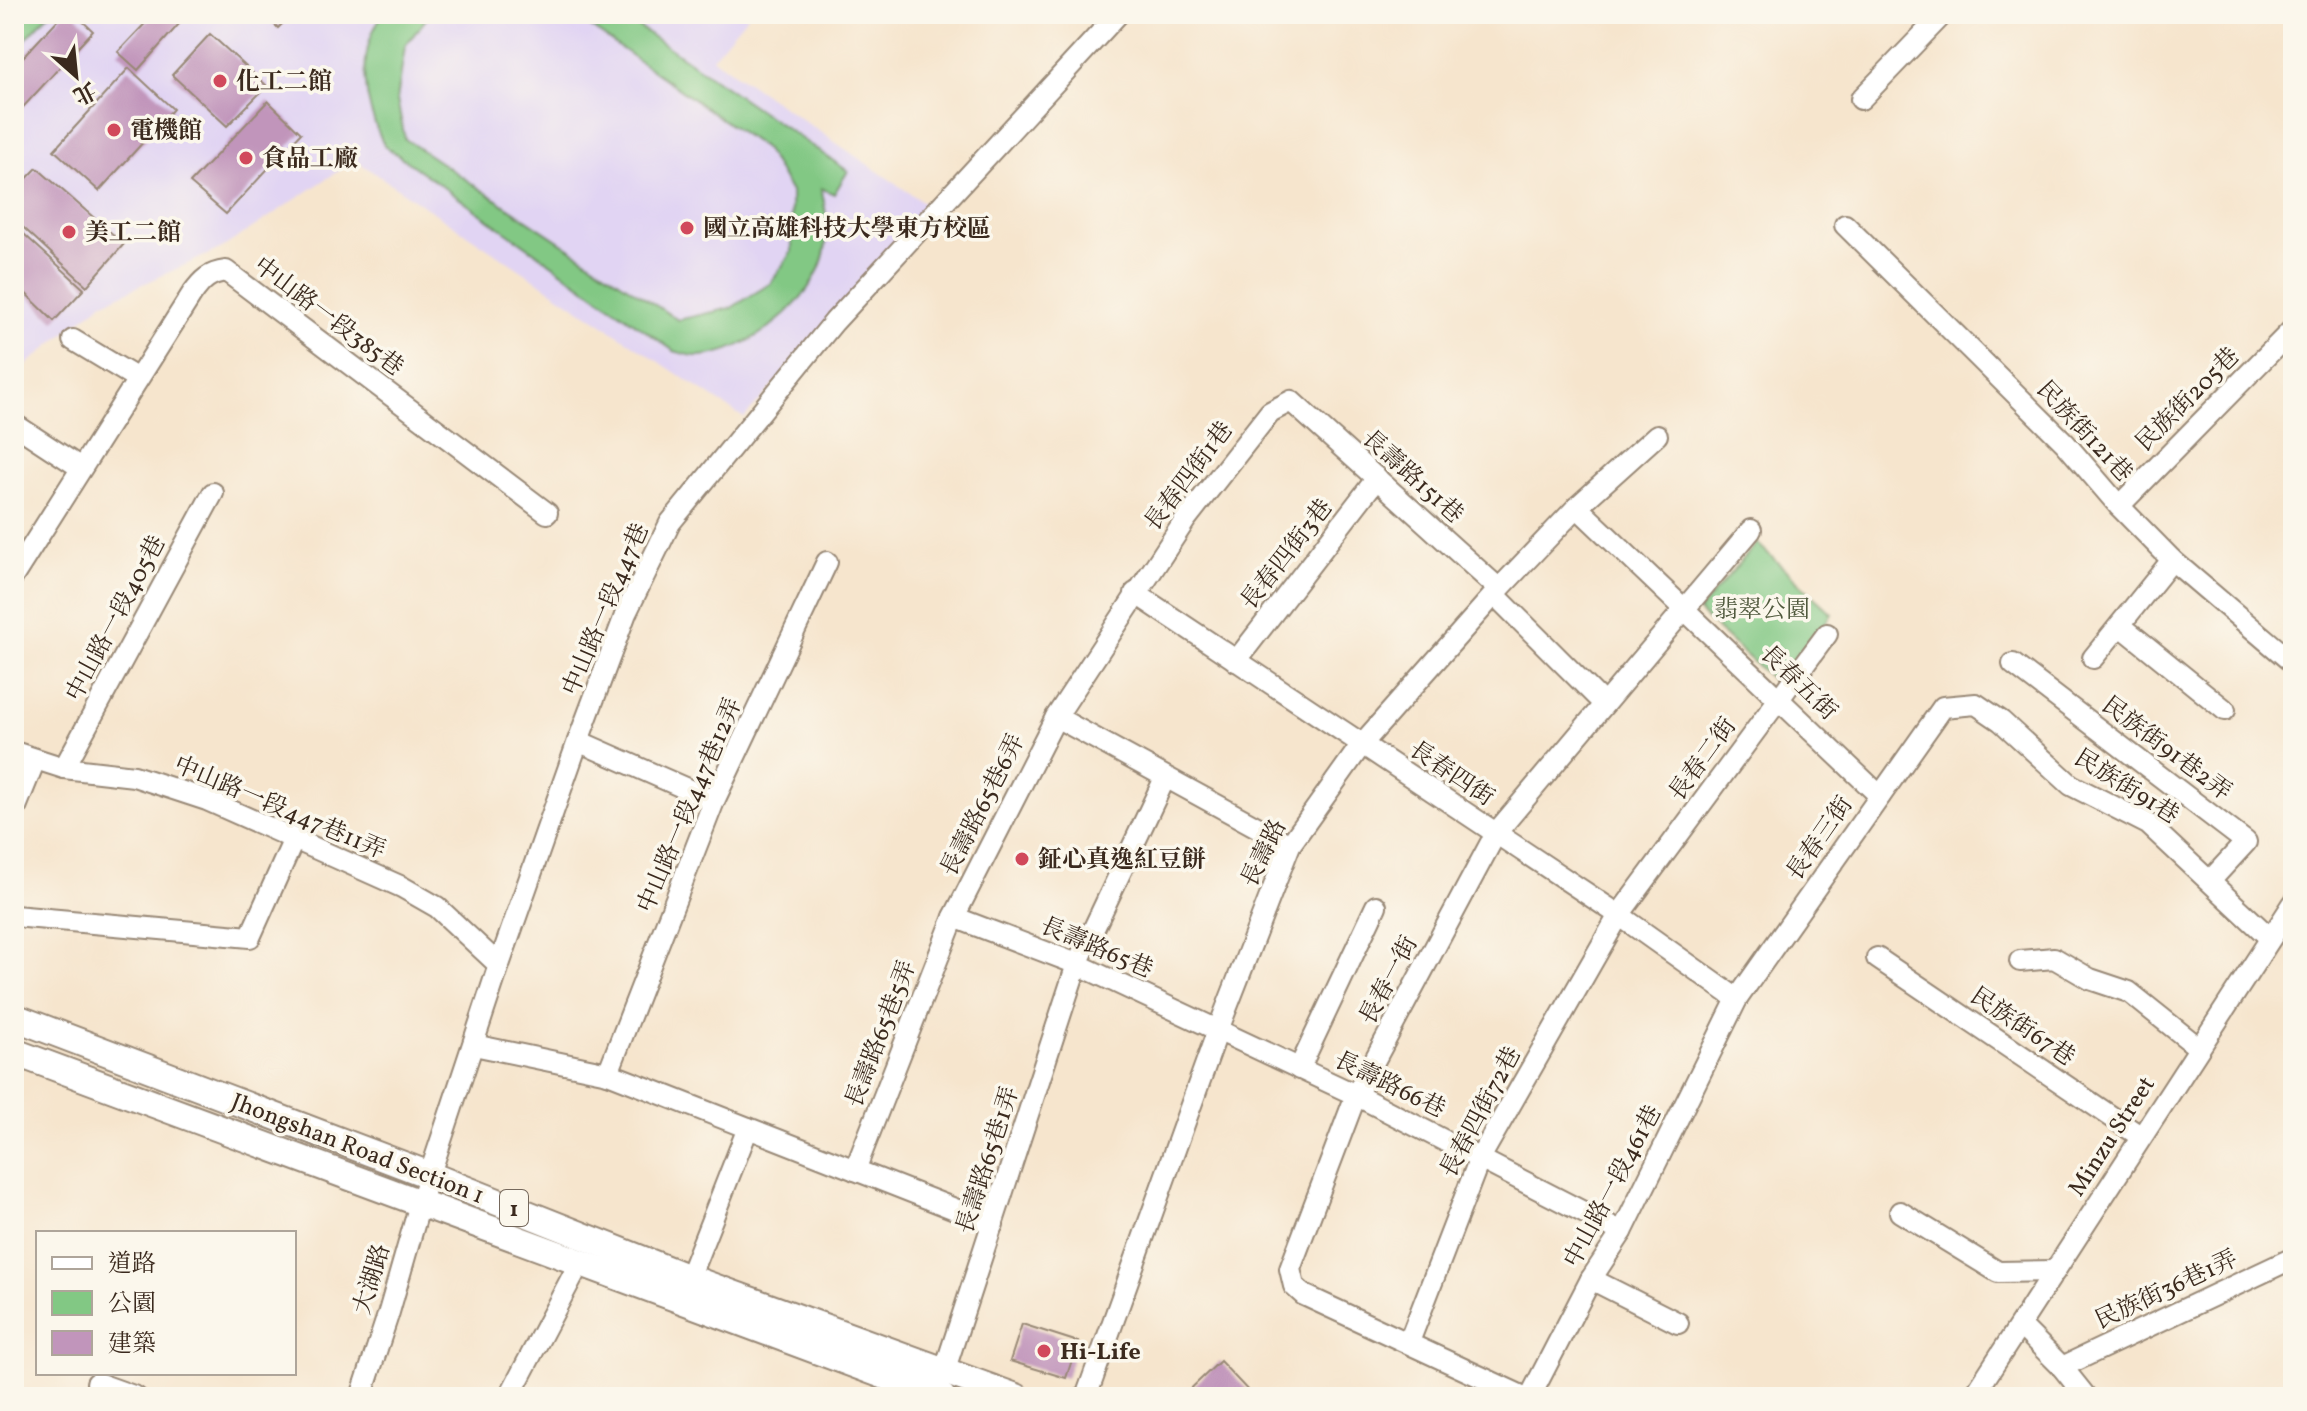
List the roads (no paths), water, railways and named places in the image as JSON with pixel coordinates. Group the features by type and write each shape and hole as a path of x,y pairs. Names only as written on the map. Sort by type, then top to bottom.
{"main road":[{"name":"Jhongshan Road Section 1","path":"14,1017 432,1176 689,1278 943,1385"},
{"name":"Jhongshan Road Section 1","path":"14,1052 580,1262 943,1385 1016,1397"}],"street":[{"name":"中山路一段447巷","path":"432,1176 499,965 578,741 626,613 670,523 834,322 1118,14"},
{"path":"1861,99 1943,14"},
{"name":"民族街121巷","path":"1845,225 2065,443 2119,506 2172,560 2293,663"},
{"name":"中山路一段385巷","path":"14,575 22,546 81,468 136,378 202,280 214,272 226,271 547,513"},
{"name":"民族街205巷","path":"2119,506 2293,329"},
{"path":"73,340 136,378"},
{"name":"長壽路151巷","path":"1291,401 1497,592 1604,704"},
{"name":"長春四街1巷","path":"1056,717 1186,519 1270,412 1291,401"},
{"path":"14,424 81,468"},
{"name":"長壽路","path":"1086,1397 1218,1030 1290,845 1362,744 1497,592 1577,507 1657,435"},
{"name":"長春四街3巷","path":"1236,661 1377,478"},
{"name":"中山路一段405巷","path":"64,768 213,493"},
{"name":"長春五街","path":"1577,507 1880,796"},
{"name":"長春一街","path":"1524,1397 1304,1295 1294,1286 1290,1269 1356,1095 1496,833 1751,530"},
{"path":"2093,658 2172,560"},
{"name":"中山路一段447巷12弄","path":"608,1073 714,801 827,562"},
{"name":"長春四街","path":"1135,593 1619,915 1737,999"},
{"path":"2120,625 2225,710"},
{"name":"長春二街","path":"1619,915 1827,634"},
{"name":"民族街91巷2弄","path":"2013,664 2246,842 2210,881"},
{"name":"民族街91巷","path":"1943,707 1976,704 2001,721 2071,785 2148,824 2270,938"},
{"name":"長春三街","path":"1737,999 1943,707"},
{"path":"1056,717 1290,845"},
{"name":"長壽路65巷6弄","path":"954,917 1056,717"},
{"path":"578,741 714,801"},
{"name":"中山路一段447巷11弄","path":"14,752 64,768 134,776 207,800 402,887 437,907 499,965"},
{"path":"14,812 35,760"},
{"name":"長壽路65巷1弄","path":"943,1385 1077,964 1165,778"},
{"path":"14,916 250,937 294,839"},
{"name":"Minzu Street","path":"1973,1397 2293,904"},
{"path":"1299,1069 1376,906"},
{"name":"長春四街72巷","path":"1409,1342 1480,1158 1619,915"},
{"name":"長壽路65巷","path":"954,917 1077,964 1218,1030"},
{"name":"長壽路65巷5弄","path":"855,1170 954,917"},
{"name":"民族街67巷","path":"1877,958 2140,1136"},
{"path":"2020,961 2054,958 2090,979 2129,992 2199,1048"},
{"name":"中山路一段461巷","path":"1530,1397 1591,1279 1622,1232 1737,999"},
{"name":"長壽路66巷","path":"1218,1030 1356,1095 1622,1232"},
{"path":"474,1045 608,1073 993,1224"},
{"path":"689,1278 748,1128"},
{"name":"大湖路","path":"361,1392 389,1312 420,1204 432,1176"},
{"path":"1900,1212 1998,1272 2055,1271"},
{"name":"民族街36巷1弄","path":"2062,1367 2293,1258"},
{"path":"509,1397 580,1262"},
{"path":"1591,1279 1678,1323"},
{"path":"2021,1326 2062,1367 2086,1397"},
{"path":"97,1383 136,1397"}],"place":[{"name":"化工二館","path":"220,81"},
{"name":"電機館","path":"114,130"},
{"name":"食品工廠","path":"246,158"},
{"name":"國立高雄科技大學東方校區","path":"687,228"},
{"name":"美工二館","path":"69,232"},
{"name":"鉦心真逸紅豆餅","path":"1022,859"},
{"name":"Hi-Life","path":"1044,1351"}],"park label":[{"name":"翡翠公園","path":"1762,609"}]}
